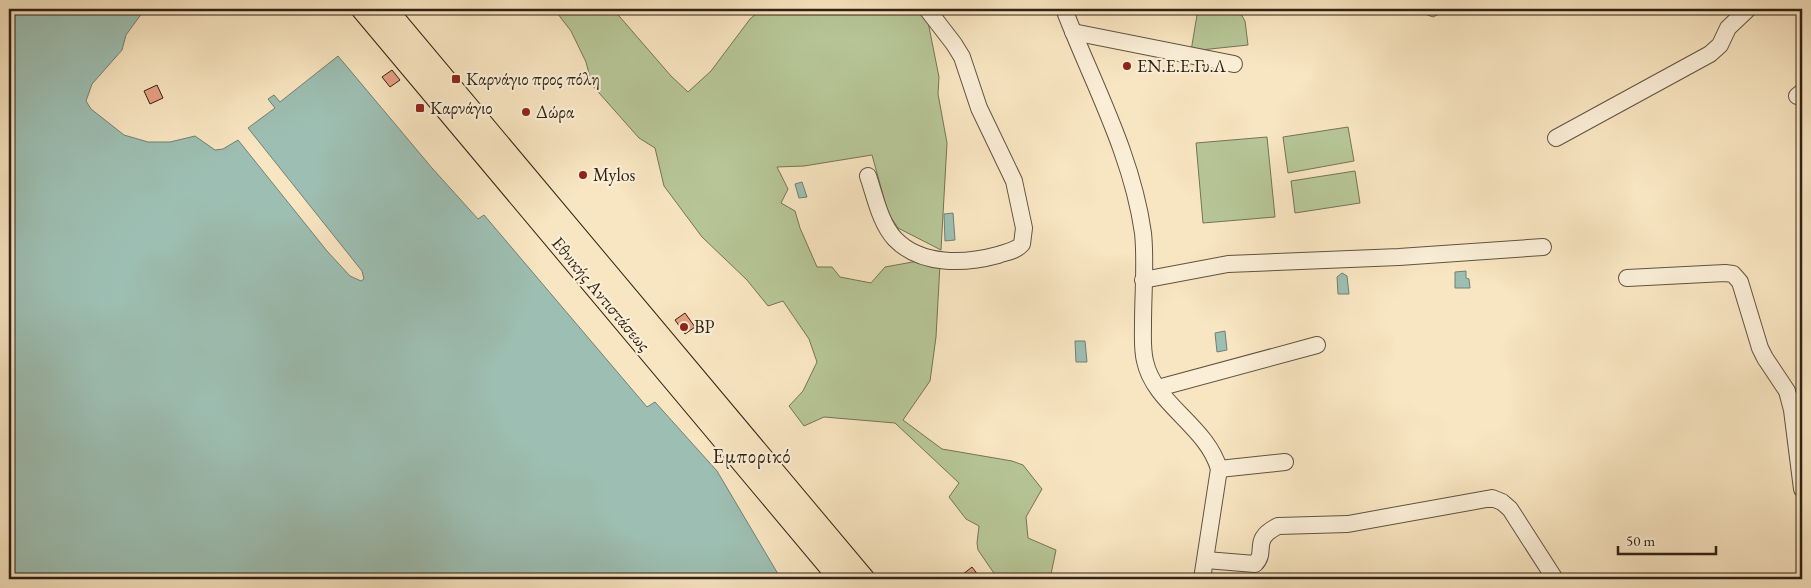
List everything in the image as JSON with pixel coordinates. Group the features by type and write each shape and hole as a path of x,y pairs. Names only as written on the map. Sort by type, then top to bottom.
{"main road":[{"name":"Εθνικής Αντιστάσεως","path":"364,9 840,579"},
{"name":"Εθνικής Αντιστάσεως","path":"387,9 864,579"}],"street":[{"path":"364,9 374,12 387,9"},
{"path":"1064,9 1114,128 1132,182 1143,235 1143,342 1145,362 1158,388 1209,448 1216,459 1218,469 1202,579"},
{"path":"1556,138 1710,54 1720,45 1728,28 1748,9"},
{"path":"868,176 880,212 890,232 904,247 924,257 960,261 984,258 1012,251 1022,244 1024,228 1014,181 980,108 962,57 929,10"},
{"path":"1073,32 1234,64"},
{"path":"1143,280 1228,264 1399,257 1543,247"},
{"path":"1627,278 1726,272 1736,276 1740,282 1760,348 1787,392 1792,410 1802,489"},
{"path":"1158,388 1317,344"},
{"path":"1218,469 1285,462"},
{"path":"1206,560 1255,564 1259,557 1260,541 1270,530 1278,526 1348,524 1492,498 1502,502 1510,509 1555,579"}],"green space":[{"path":"554,9 613,9 671,76 688,92 711,71 750,19 762,9 936,9 927,17 939,77 938,94 947,143 941,250 898,228 888,213 872,155 804,166 777,167 788,189 781,203 795,211 800,228 817,267 832,267 840,277 871,283 885,267 918,261 940,264 936,337 930,381 903,420 942,449 1012,461 1023,465 1042,489 1026,517 1028,538 1056,550 1051,574 1059,579 998,579 978,550 979,526 966,519 949,497 959,483 895,423 824,417 804,426 789,406 803,391 817,362 809,339 783,301 768,306 747,280 702,237 664,186 655,148 639,138 592,85 586,62 571,31"},
{"path":"1198,9 1238,9 1245,21 1248,45 1191,51"},
{"path":"1411,9 1450,9 1433,17"},
{"path":"1348,127 1354,161 1288,173 1283,137"},
{"path":"1267,137 1275,217 1203,223 1196,143"},
{"path":"1355,171 1360,203 1295,213 1291,181"}],"water":[{"path":"9,9 145,9 126,35 122,50 92,84 86,101 91,109 124,135 148,142 170,142 195,136 215,150 223,149 238,140 327,251 350,276 361,281 364,279 362,271 248,128 275,108 268,99 274,95 280,102 338,56 432,168 478,219 484,215 647,407 655,402 717,471 781,579 9,579"},
{"path":"802,182 807,197 799,198 795,184"},
{"path":"953,213 955,240 945,241 944,214"},
{"path":"1466,271 1466,278 1469,279 1470,288 1455,288 1455,272"},
{"path":"1342,273 1347,276 1349,294 1338,294 1337,277"},
{"path":"1225,331 1227,350 1217,352 1215,333"},
{"path":"1075,341 1085,341 1087,362 1076,362"}],"building":[{"path":"392,70 400,80 390,87 382,77"},
{"path":"157,85 163,98 150,104 144,91"},
{"path":"685,313 695,327 685,334 675,320"},
{"path":"972,567 981,579 957,579"}],"place":[{"name":"ΕΝ.Ε.Ε.Γυ.Λ","path":"1127,66"},
{"name":"Καρνάγιο προς πόλη","path":"456,79"},
{"name":"Καρνάγιο","path":"420,108"},
{"name":"Δώρα","path":"526,112"},
{"name":"Mylos","path":"583,175"},
{"name":"BP","path":"684,327"}],"district":[{"name":"Εμπορικό","path":"752,456"}]}
